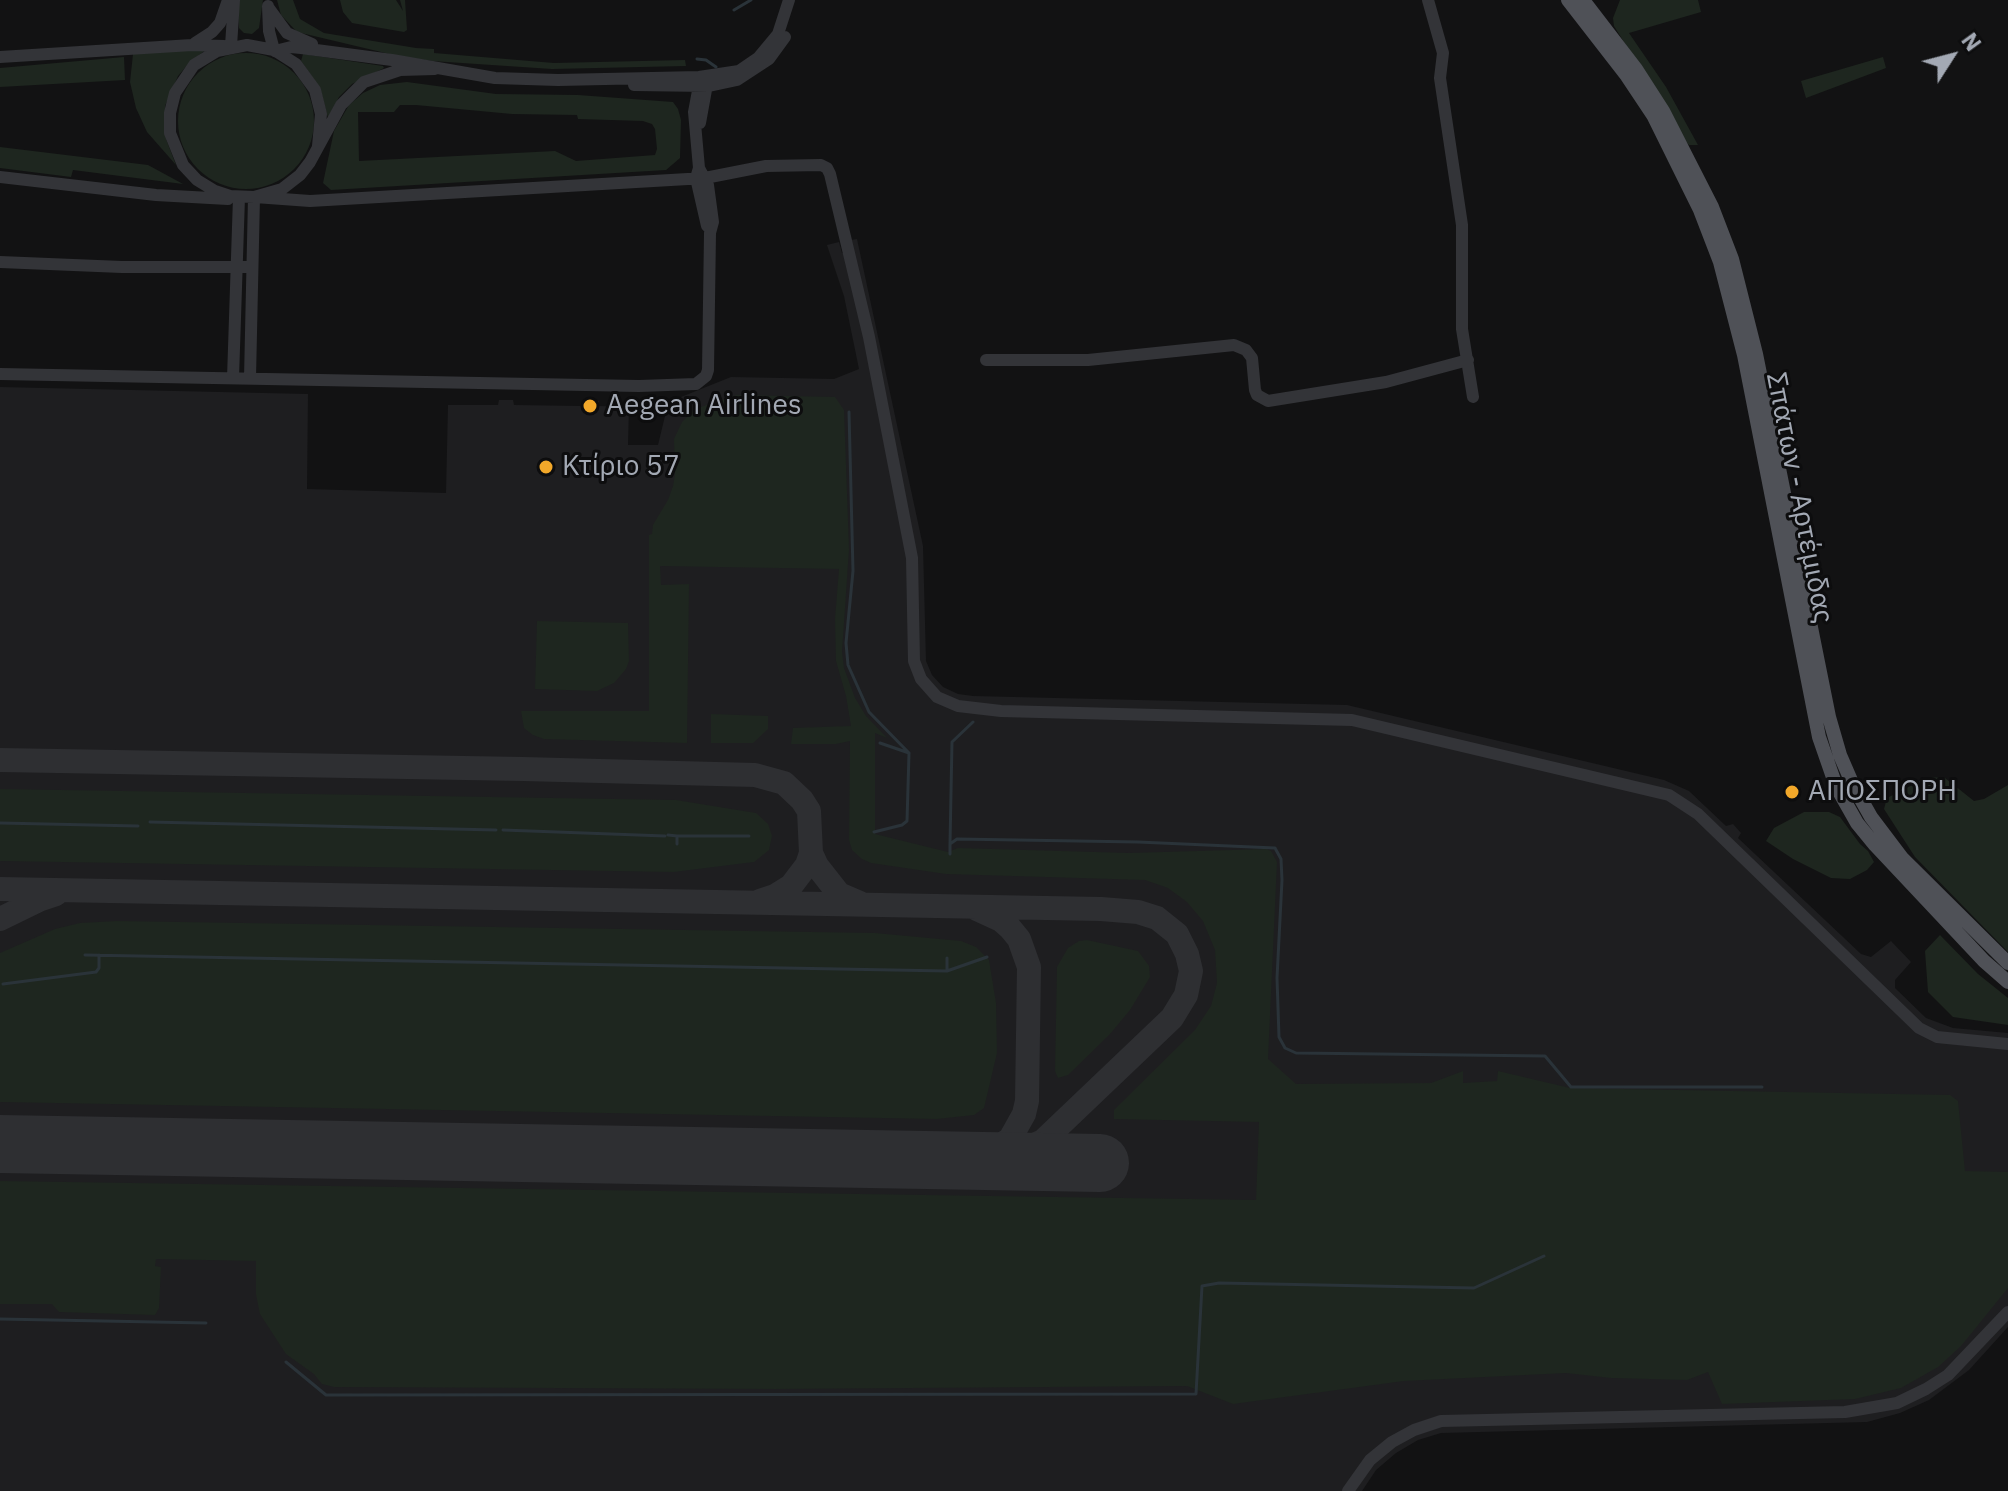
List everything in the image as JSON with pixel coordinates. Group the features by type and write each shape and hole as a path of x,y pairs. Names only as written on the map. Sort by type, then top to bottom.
{"main road":[{"name":"Σπάτων - Αρτέμιδας","path":"1568,0 1653,115 1700,210 1720,262 1744,355 1819,737 1836,786 1857,823 1875,845 1984,961 2008,982"},
{"name":"Σπάτων - Αρτέμιδας","path":"1583,0 1636,69 1663,111 1712,207 1732,259 1756,354 1829,717 1853,785 1871,817 1902,858 2008,963"}],"street":[{"path":"192,45 216,29 228,0"},
{"path":"230,46 234,0"},
{"path":"274,51 291,47 495,78 704,82 739,71 758,58 778,34 789,0"},
{"path":"558,80 573,84 662,86 737,80 769,59 788,33 797,0"},
{"path":"1428,0 1443,53 1440,78 1462,225 1461,314 1473,397"},
{"path":"268,4 269,31 274,51"},
{"path":"268,4 287,33 313,44 320,51"},
{"path":"0,57 192,45 252,45 274,51 300,68 315,90 322,121 318,146"},
{"path":"230,46 205,57 185,75 172,99 170,126 176,153 192,175 215,191 238,197"},
{"path":"254,197 272,193 292,182 307,166 347,96 364,82 400,70 435,69"},
{"path":"0,374 639,386 696,384 708,370 710,233 713,222 700,175 694,112 704,82"},
{"path":"698,142 704,82"},
{"path":"662,86 683,96 694,112"},
{"path":"0,177 190,198 254,197 310,201 700,175 766,166 821,165 830,174 869,337 912,558 914,661 921,679 943,701 967,708 1001,711 1352,720 1669,795 1698,814 1919,1028 1937,1037 2008,1044"},
{"path":"233,378 238,197"},
{"path":"250,378 254,197"},
{"path":"0,262 112,267 251,267"},
{"path":"986,360 1088,360 1234,345 1246,350 1252,358 1255,390 1268,401 1386,382 1468,360"},
{"path":"1348,1491 1370,1460 1392,1442 1441,1421 1845,1412 1897,1403 1948,1375 2008,1312"}],"shaded area":[{"path":"237,0 263,0 259,28 252,34 244,33 239,28"},
{"path":"277,0 293,0 300,19 324,33 434,49 434,53 554,63 685,60 686,66 552,69 398,56 297,32 281,15"},
{"path":"340,0 396,0 403,11 400,0 405,0 407,30 352,23 343,12"},
{"path":"1620,0 1698,0 1701,12 1629,33 1666,87 1698,145 1686,142 1614,26 1613,18"},
{"path":"207,49 178,76 165,106 166,139 176,165 147,132 136,108 130,82 133,54"},
{"path":"246,53 272,58 294,73 309,95 314,121 309,147 294,169 272,184 246,189 220,184 198,169 183,147 178,121 183,95 198,73 220,58"},
{"path":"303,54 384,68 352,84 339,97 328,118 320,88 301,61"},
{"path":"124,57 125,80 0,87 0,68"},
{"path":"1883,57 1886,68 1806,98 1801,81"},
{"path":"407,82 496,94 578,95 673,102 681,120 680,158 666,170 331,190 323,183 334,131 349,105 363,93 380,85","holes":["400,105 512,114 577,115 578,119 643,121 652,124 655,129 657,149 655,155 576,161 555,151 359,161 358,112 394,112"]},
{"path":"0,147 148,165 183,184 73,170 71,177 0,168"},
{"path":"857,239 923,546 926,661 932,675 943,687 973,696 1347,705 1664,780 1689,791 1726,826 1733,824 1741,833 1738,838 1861,954 1871,957 1891,941 1911,962 1895,980 1895,988 1926,1018 1953,1028 2008,1033 2008,1327 1969,1370 1929,1400 1900,1413 1867,1422 1441,1433 1418,1440 1396,1453 1376,1470 1362,1491 0,1491 0,387 308,394 307,489 446,493 448,405 498,405 499,400 513,400 514,405 582,406 583,401 599,401 599,406 629,407 628,445 658,445 665,416 681,397 731,377 834,379 859,369 844,296 827,245 839,242 842,253 852,250 851,240"},
{"path":"737,395 835,397 844,410 849,549 842,652 844,668 855,698 866,716 887,738 875,733 875,834 948,852 958,848 1129,853 1271,851 1277,862 1268,1059 1296,1084 1431,1083 1463,1071 1463,1083 1497,1081 1498,1071 1570,1088 1950,1095 1958,1101 1965,1171 2008,1172 2008,1288 1961,1346 1938,1367 1901,1388 1855,1399 1722,1404 1708,1372 1687,1380 1566,1373 1404,1381 1233,1404 1187,1386 775,1389 334,1387 322,1384 314,1374 286,1354 260,1314 256,1294 256,1261 156,1259 155,1266 161,1267 159,1308 155,1315 59,1312 52,1304 0,1304 0,1181 1256,1200 1259,1122 1114,1119 1114,1110 1195,1030 1211,1006 1217,983 1215,950 1203,921 1187,902 1168,888 1145,880 946,874 871,863 852,850 849,840 850,741 791,744 793,728 851,726 836,661 839,569 660,566 661,585 689,584 687,743 544,739 524,728 521,711 649,711 649,535 673,486 674,439 682,422 695,409"},
{"path":"537,621 628,623 629,661 626,669 614,683 597,691 535,689"},
{"path":"711,714 768,716 768,729 753,743 711,743"},
{"path":"1928,777 1945,778 1974,801 1984,799 2008,785 2008,952 1915,857 1884,809 1887,798"},
{"path":"0,789 676,800 756,813 768,824 772,836 769,850 754,862 674,872 0,861"},
{"path":"1804,812 1829,812 1840,817 1874,862 1867,870 1850,879 1831,878 1766,841 1774,828"},
{"path":"117,921 875,933 961,941 976,947 989,960 996,1003 997,1053 984,1108 974,1115 937,1119 0,1102 0,953 55,929 80,923"},
{"path":"1940,935 1978,974 2008,998 2008,1025 1953,1017 1928,992 1925,951"},
{"path":"1087,940 1138,951 1149,966 1150,977 1130,1010 1110,1034 1068,1075 1058,1078 1055,1071 1057,967 1068,948"}],"waterway":[{"path":"734,10 751,0"},
{"path":"697,59 706,60 716,67"},
{"path":"849,412 853,571 846,643 848,665 869,712 909,753"},
{"path":"950,844 952,742 973,722"},
{"path":"874,832 907,821 909,753 880,743"},
{"path":"150,822 496,830"},
{"path":"0,823 138,826"},
{"path":"503,830 665,836"},
{"path":"668,835 677,836 677,844"},
{"path":"677,836 749,836"},
{"path":"950,854 950,844 957,839 1275,848 1281,859 1282,880 1277,978 1279,1037 1285,1048 1296,1053 1545,1056 1571,1087 1762,1087"},
{"path":"85,955 947,971 987,957"},
{"path":"3,984 96,972 99,955"},
{"path":"947,958 947,971"},
{"path":"286,1362 326,1395 1196,1394 1202,1286 1219,1283 1474,1288 1544,1256"},
{"path":"0,1319 206,1323"}],"taxiway":[{"path":"0,760 755,775 784,783 802,800 809,811 811,853 817,866 839,894 860,903"},
{"path":"760,901 791,886 807,865 811,853"},
{"path":"0,889 1101,909 1138,912 1157,918 1177,934 1191,971 1186,995 1172,1018 1043,1141 1012,1155 969,1160"},
{"path":"0,919 56,894"},
{"path":"977,909 1001,920 1010,928 1019,939 1029,967 1027,1101 1024,1114 1010,1139 986,1155"}],"runway":[{"path":"0,1144 1100,1163"}],"place":[{"name":"Aegean Airlines","path":"590,406"},
{"name":"Κτίριο 57","path":"546,467"},
{"name":"ΑΠΟΣΠΟΡΗ","path":"1792,792"}]}
